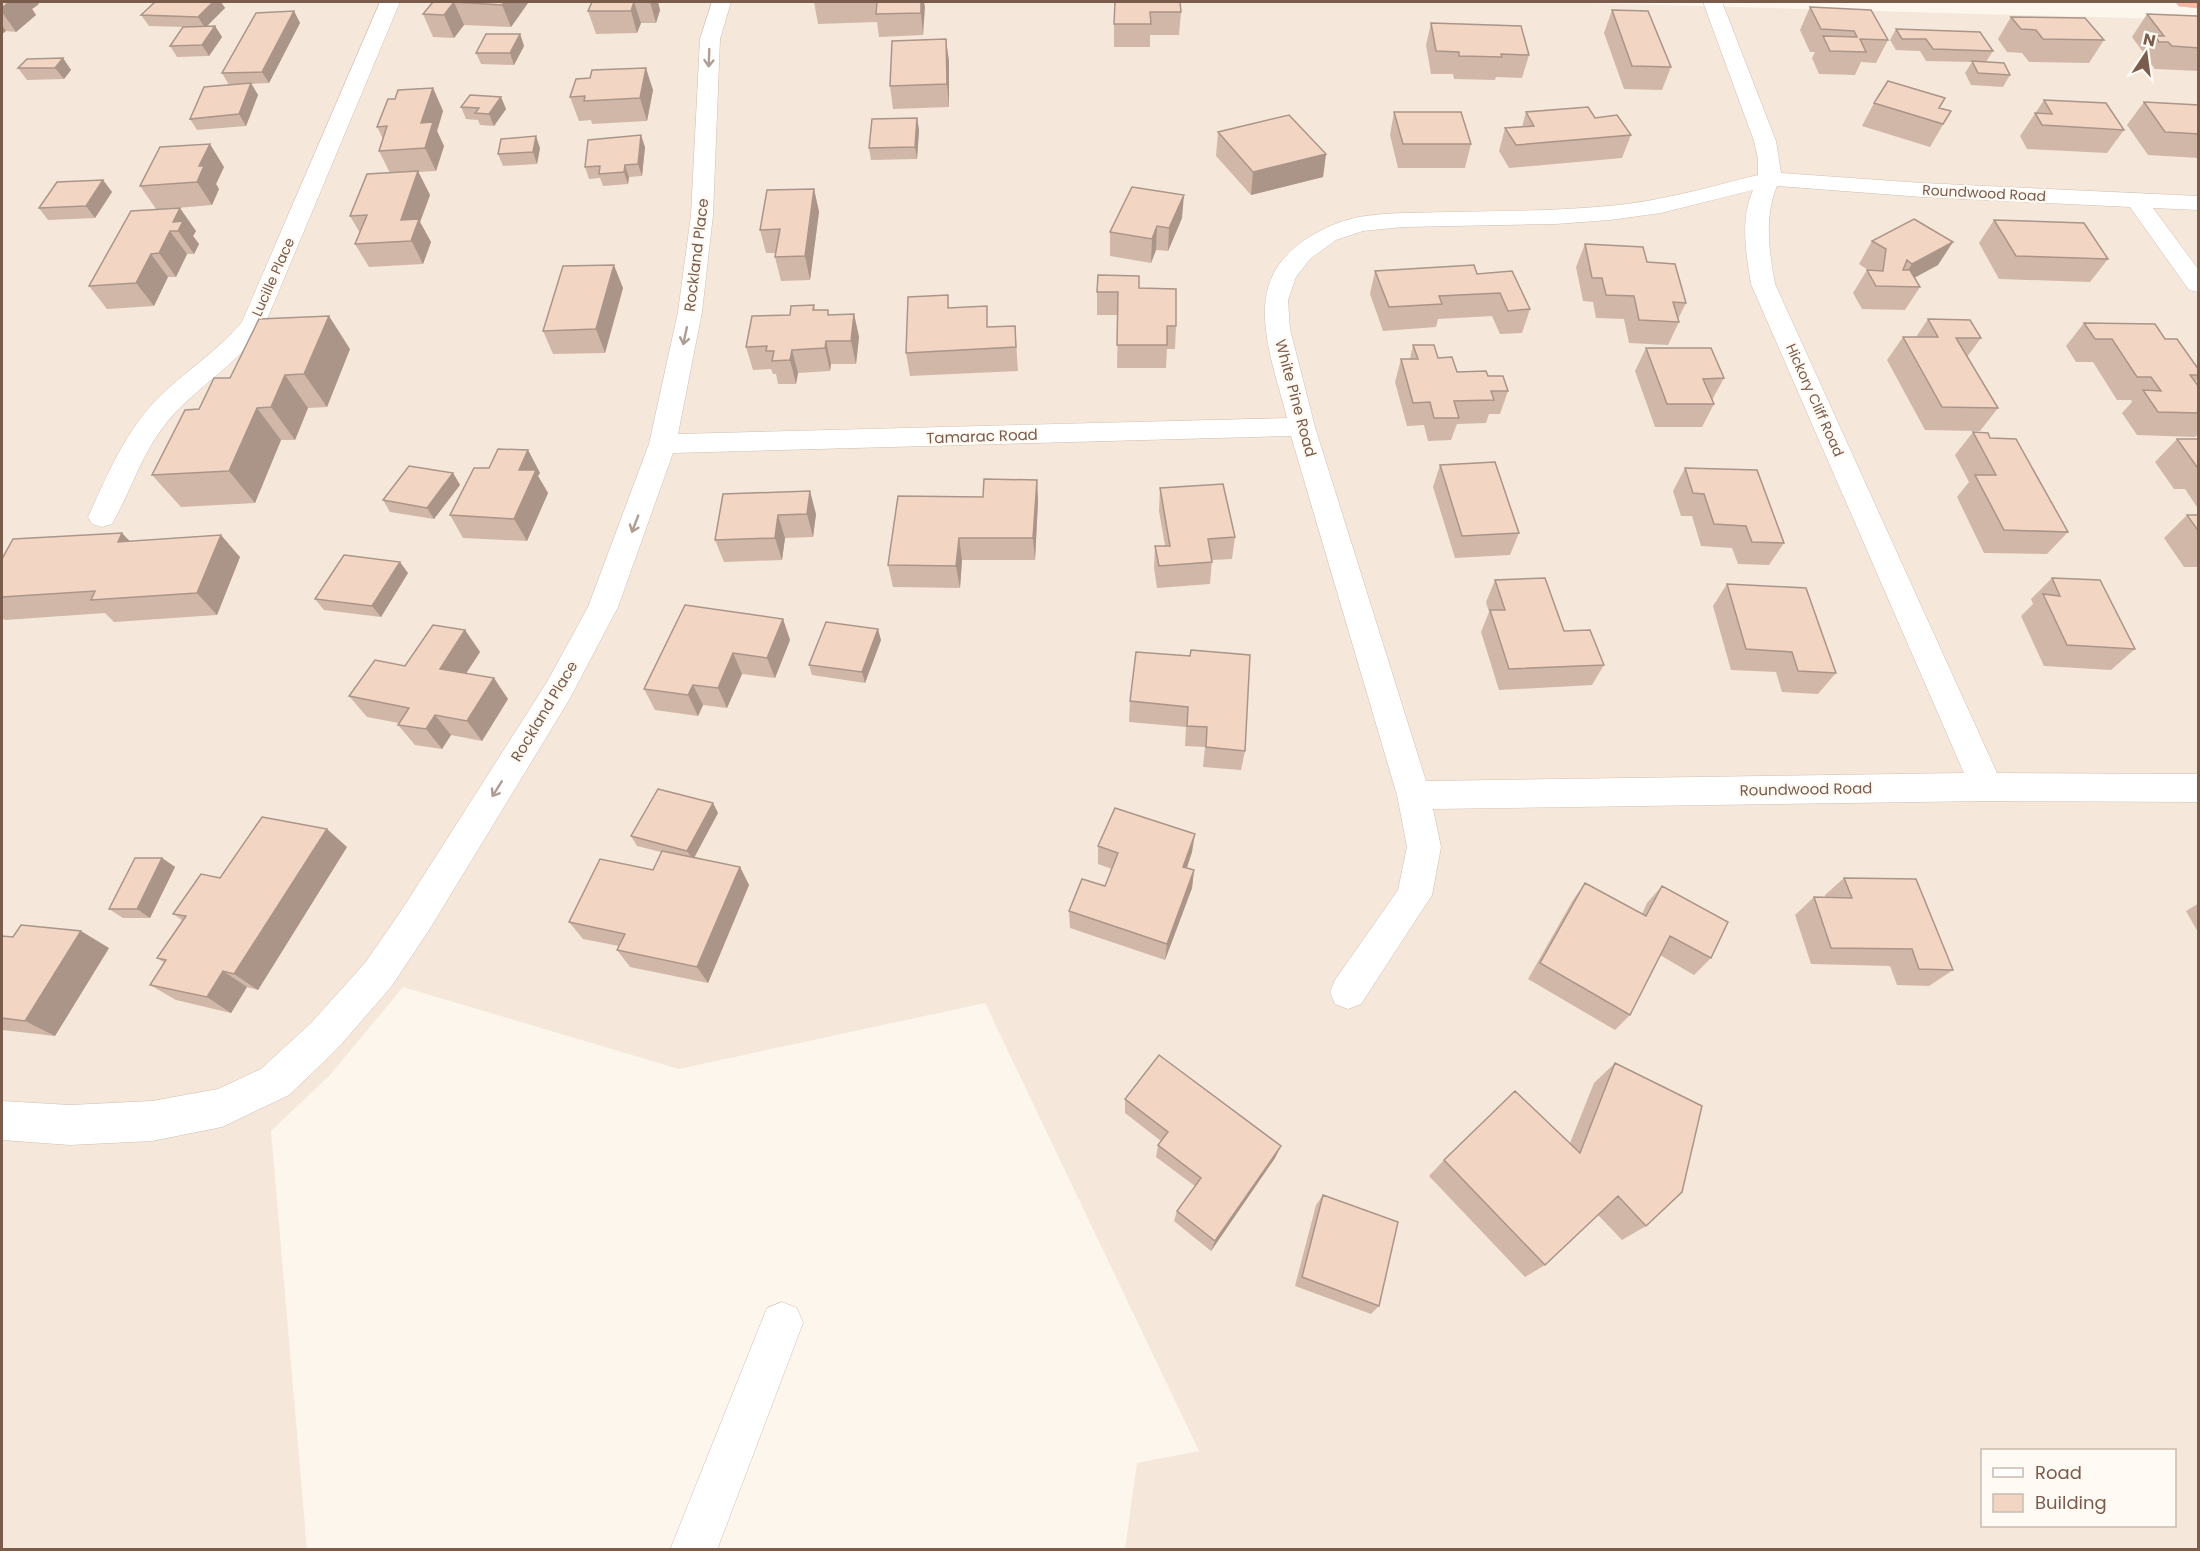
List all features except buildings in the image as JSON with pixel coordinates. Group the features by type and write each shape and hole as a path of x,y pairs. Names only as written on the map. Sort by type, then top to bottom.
{"highway":[{"path":"2187,2 2199,2"}],"street":[{"name":"Lucille Place","path":"102,517 147,429 165,407 238,344 253,324 390,2"},
{"name":"Rockland Place","path":"2,1121 70,1125 152,1121 222,1108 275,1082 324,1036 378,975 416,919 558,691 603,607 663,444 690,312 702,215 710,39 721,2"},
{"name":"Hickory Cliff Road","path":"1712,2 1766,141 1770,160 1769,179 1760,201 1756,227 1757,253 1763,284 1987,787"},
{"name":"Roundwood Road","path":"1769,179 1922,190 2199,203"},
{"name":"White Pine Road","path":"1348,992 1414,895 1424,847 1414,795 1302,427 1278,329 1276,300 1284,276 1302,254 1328,236 1360,224 1402,220 1555,217 1610,213 1661,206 1769,179"},
{"path":"2137,201 2199,285"},
{"name":"Tamarac Road","path":"663,444 1302,427"},
{"name":"Roundwood Road","path":"1414,795 1987,787 2199,788"},
{"path":"693,1550 782,1323"}],"shaded area":[{"path":"2,2 1556,2 2198,20 2198,1549 1125,1549 1137,1463 1199,1451 985,1003 679,1069 403,987 330,1075 271,1131 307,1549 2,1550"}]}
